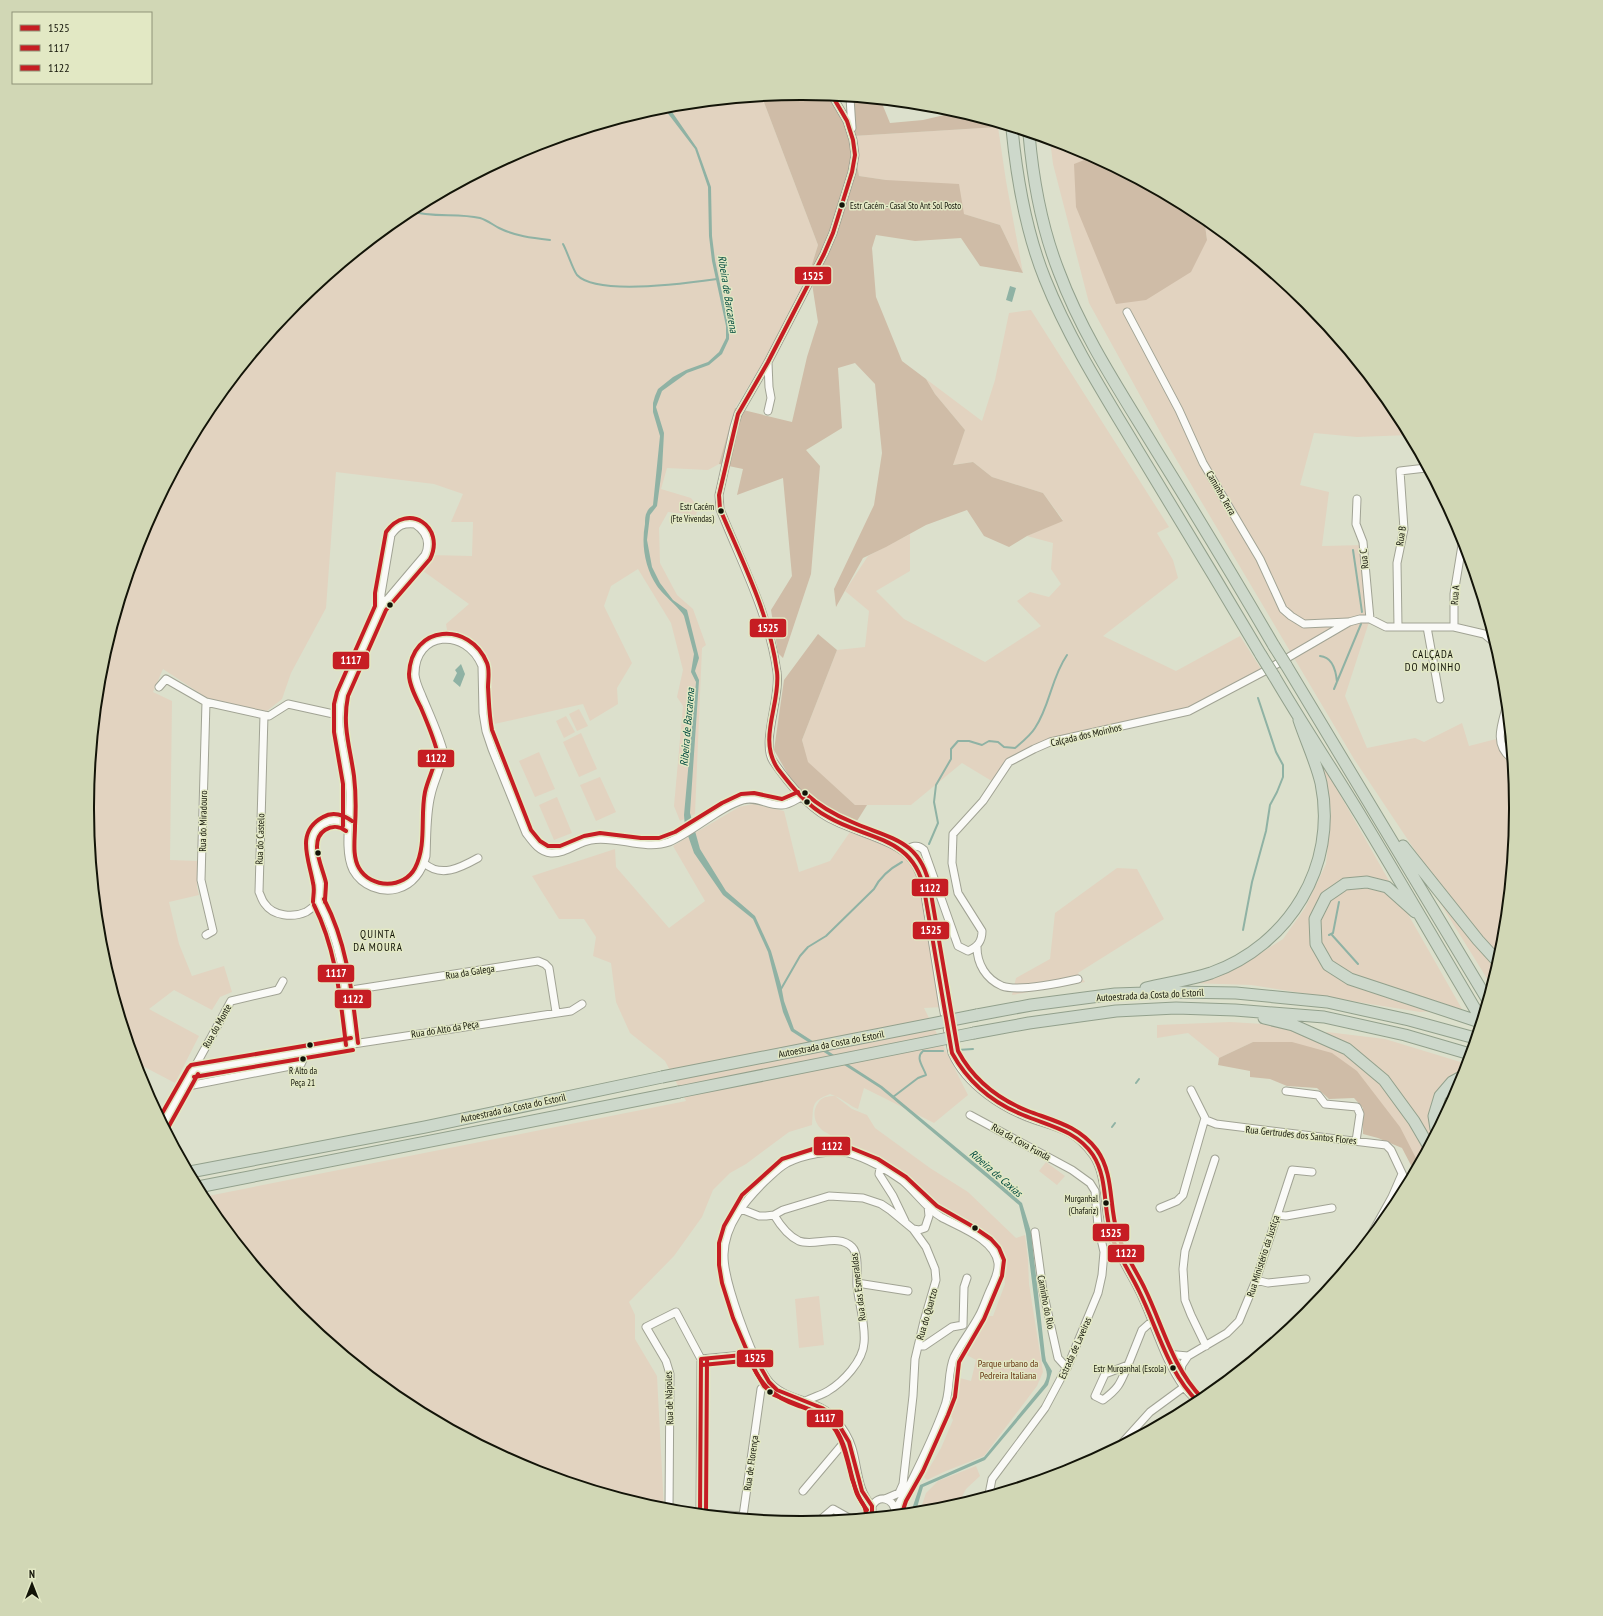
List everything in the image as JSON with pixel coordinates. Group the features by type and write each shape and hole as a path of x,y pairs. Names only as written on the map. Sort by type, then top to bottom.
{"highway":[{"path":"1013,133 1019,185 1030,232 1044,278 1064,324 1104,394 1299,720 1423,919 1478,1014"},
{"path":"1030,138 1045,229 1059,272 1078,315 1117,387 1484,993"},
{"path":"1115,994 1210,973 1256,950 1278,931 1294,912 1306,892 1315,870 1321,850 1324,829 1324,808 1320,783 1299,720"},
{"path":"1373,808 1434,887 1493,956"},
{"path":"1423,919 1386,887 1367,882 1345,884 1326,897 1315,919 1316,944 1328,965 1350,979 1476,1021"},
{"name":"Autoestrada da Costa do Estoril","path":"195,1171 425,1128 662,1077 977,1015 1031,1005 1115,994 1176,992 1236,993 1327,1002 1409,1020 1470,1037"},
{"name":"Autoestrada da Costa do Estoril","path":"204,1186 974,1033 1116,1010 1176,1008 1235,1010 1324,1018 1405,1035 1465,1052"},
{"path":"1235,1010 1294,1025 1347,1049 1384,1080 1414,1121 1425,1141"},
{"path":"1435,1123 1434,1116 1440,1096 1454,1081"}],"street":[{"path":"835,101 847,121 853,140"},
{"path":"850,102 855,155 852,172 833,233 824,254 768,362 738,414 719,494 719,504 762,610 777,671 777,690 769,740 770,753 773,761 801,797 811,806 828,818 852,829 893,844 904,851 917,866 923,883 943,1007 952,1053 955,1059 970,1079 991,1097 1010,1110 1061,1128 1072,1134 1085,1145 1098,1163 1111,1233 1122,1259 1143,1298 1166,1354 1184,1387 1193,1397"},
{"name":"Caminho Terra","path":"1127,312 1179,410 1203,463 1260,559 1283,609 1304,624 1349,622"},
{"path":"768,362 771,398 768,411"},
{"name":"Rua B","path":"1398,627 1397,563 1404,529 1400,471 1422,468"},
{"name":"Rua C","path":"1357,499 1356,524 1363,542 1370,619"},
{"path":"381,607 381,594 391,535 401,524 415,524 425,532 428,539 428,547 425,555 381,607 342,694 338,715 340,740 350,792 350,860 358,877 376,889 398,889 408,884 419,874 426,856 430,800 442,759 443,750 416,681 416,666 419,657 425,648 440,640 457,640 471,649 482,666 484,722 492,749 526,833 544,852 557,852 585,841 596,839 656,844 668,842 742,800 758,799 780,805 788,804 801,797"},
{"name":"Rua A","path":"1454,627 1454,594 1461,553"},
{"name":"Calçada dos Moinhos","path":"977,947 982,938 982,930 958,893 952,863 953,834 983,801 1009,762 1050,742 1189,711 1263,672 1349,622 1360,619 1370,619"},
{"path":"1370,619 1386,627 1454,627 1484,634 1488,637"},
{"path":"1427,627 1440,699"},
{"path":"159,687 166,679 206,702 269,716 288,704 338,715"},
{"name":"Rua do Miradouro","path":"206,702 201,880 213,931 206,935"},
{"name":"Rua do Castelo","path":"264,715 259,892 264,904 270,910 281,915 306,912 319,902"},
{"path":"1503,718 1500,738 1504,753 1506,755"},
{"path":"349,826 343,822 330,820 320,826 312,837 311,852 319,882 319,902 326,914 337,948 345,991 352,1044"},
{"path":"904,851 912,846 917,846 924,850 958,946 968,951 977,947 979,964 991,978 1002,986 1013,988 1049,985 1078,979"},
{"path":"424,863 430,868 439,871 464,866 478,858"},
{"name":"Rua da Galega","path":"345,991 538,961 545,964 549,968 556,1012"},
{"name":"Rua do Monte","path":"166,1119 231,1001 278,990 282,981"},
{"name":"Rua do Alto da Peça","path":"193,1070 571,1010 582,1004"},
{"path":"183,1088 302,1064 307,1051"},
{"path":"1160,1208 1177,1202 1183,1195 1205,1118 1191,1090"},
{"path":"1286,1092 1318,1095 1326,1104 1357,1107 1360,1114 1356,1141"},
{"name":"Rua da Cova Funda","path":"970,1115 1072,1170 1090,1183 1095,1191"},
{"name":"Rua Gertrudes dos Santos Flores","path":"1205,1118 1211,1123 1223,1126 1386,1145 1391,1150 1404,1178"},
{"path":"872,1511 872,1506 862,1491 849,1442 841,1427 830,1413 806,1401 777,1390 769,1382 754,1354 728,1281 724,1257 725,1243 729,1229 751,1196 779,1168 793,1160 818,1154 840,1152 849,1154 880,1168 903,1182 940,1216 987,1244 994,1252 998,1260 996,1274 978,1317 953,1360 949,1396 943,1413 918,1469 897,1509"},
{"path":"1206,1346 1185,1300 1183,1269 1185,1250 1215,1159"},
{"path":"880,1168 879,1174 910,1227 919,1230 925,1228 929,1216 928,1206"},
{"name":"Rua Ministério da Justiça","path":"1188,1356 1227,1333 1239,1322 1256,1280 1292,1170 1312,1172"},
{"path":"1389,1202 1402,1174"},
{"path":"1095,1191 1103,1190"},
{"name":"Estrada de Laveiras","path":"990,1490 992,1479 1045,1408 1067,1368 1098,1293 1102,1275 1104,1252 1098,1226 1095,1191"},
{"name":"Rua do Quartzo","path":"774,1215 783,1210 817,1199 837,1196 854,1196 871,1200 881,1204 910,1227 926,1247 933,1262 936,1280 915,1359 913,1396 902,1484 899,1493 885,1499 877,1500 872,1506"},
{"path":"1277,1215 1286,1216 1332,1208"},
{"path":"741,1209 759,1216 774,1215"},
{"name":"Rua das Esmeraldas","path":"774,1215 780,1226 800,1241 812,1243 841,1242 852,1248 856,1255 857,1283 864,1335 862,1352 852,1368 838,1384 828,1391 806,1401"},
{"name":"Caminho do Rio","path":"1035,1232 1043,1291 1056,1351 1058,1358 1067,1368"},
{"path":"963,1325 964,1287 967,1278"},
{"path":"1256,1280 1268,1283 1306,1279"},
{"path":"857,1283 908,1290"},
{"name":"Rua de Nápoles","path":"669,1503 670,1374 666,1361 646,1327 676,1312 700,1359"},
{"path":"1128,1365 1105,1374 1095,1396 1103,1400 1120,1385 1128,1365 1142,1330 1152,1321"},
{"path":"918,1346 924,1346 952,1328 963,1325 971,1329"},
{"path":"700,1508 700,1359 754,1354"},
{"path":"1166,1354 1188,1356 1182,1365 1179,1379"},
{"name":"Rua de Florença","path":"743,1513 761,1389 769,1382"},
{"path":"1130,1435 1150,1412 1184,1387"},
{"path":"803,1491 841,1446 849,1442"},
{"path":"885,1499 892,1503 894,1509"},
{"path":"827,1515 833,1509 842,1514"}],"green space":[{"path":"764,102 818,245 810,271 765,359 735,408 719,464 708,470 667,468 661,489 691,498 698,507 696,515 668,512 659,528 660,563 677,595 693,609 706,645 702,648 695,814 680,821 674,806 683,706 677,697 683,670 671,623 638,569 611,586 604,606 632,663 617,688 618,704 590,721 583,704 490,725 490,682 486,660 481,651 472,642 448,636 446,624 469,604 419,568 430,555 472,556 473,522 451,522 463,494 434,484 336,472 326,608 291,673 282,699 267,711 210,700 163,669 153,692 172,701 170,860 198,861 197,887 199,895 169,902 179,944 192,976 224,966 232,992 220,997 212,1010 174,990 149,1009 199,1036 175,1083 143,1066 118,991 100,900 94,808 100,716 118,625 148,537 167,495 189,454 213,415 240,377 301,308 335,276 371,247 408,220 448,195 489,173 531,154 574,138 663,114 709,107"},
{"path":"993,127 998,129 1006,181 1023,273 1000,225 964,214 886,180 859,176 853,136"},
{"path":"1051,146 1085,160 1074,165 1207,240 1205,228 1232,247 1268,276 1302,308 1333,342 1363,377 1402,435 1357,437 1314,433 1300,485 1329,492 1322,546 1366,545 1370,619 1345,696 1367,748 1415,738 1424,742 1462,723 1469,746 1500,738 1506,749 1509,808 1507,854 1503,900 1494,949 1438,885 1354,759 1163,437 1089,303 1053,164"},
{"path":"1031,310 1169,527 1157,533 1173,560 1178,578 1103,636 1176,671 1240,636 1263,672 1189,711 1033,749 1009,762 995,783 962,763 911,805 855,805 807,762 802,740 837,650 865,647 869,611 845,591 868,556 910,534 910,571 876,591 904,619 985,662 1041,626 1017,601 1030,592 1049,597 1061,584 1051,569 1053,543 1027,536 1063,520 1043,493 992,477 973,462 952,465 965,430 935,394 926,379 982,421 995,380 1009,313"},
{"path":"579,709 588,726 577,731 569,714"},
{"path":"566,716 575,732 564,738 556,721"},
{"path":"581,733 597,769 579,777 563,742"},
{"path":"539,752 555,789 535,797 519,761"},
{"path":"1322,763 1462,1009 1420,1012 1251,985 1190,983 1248,961 1283,939 1305,908 1326,864 1331,811"},
{"path":"600,777 616,812 596,821 580,785"},
{"path":"557,797 572,833 554,840 539,805"},
{"path":"753,804 784,811 799,872 830,861 852,829 893,845 917,866 943,1007 924,1008 968,1095 934,1123 864,1088 858,1109 830,1094 819,1099 814,1105 812,1125 789,1132 746,1164 730,1173 713,1190 702,1217 674,1256 629,1302 635,1315 635,1339 657,1376 664,1502 574,1478 531,1462 489,1443 448,1421 408,1396 335,1340 301,1308 240,1239 210,1196 686,1101 665,1061 630,1033 616,1002 611,963 593,956 596,937 584,919 559,919 532,876 615,849 616,867 669,928 705,901 673,846 739,807"},
{"path":"1117,868 1137,869 1164,919 1078,973 1085,982 1012,995 1016,978 1050,959 1055,913"},
{"path":"1429,885 1492,962 1488,979"},
{"path":"1230,1022 1280,1025 1318,1041 1327,1032 1385,1039 1461,1062 1436,1121 1416,1159 1357,1071 1253,1042 1219,1058 1188,1033 1157,1038 1157,1025"},
{"name":"Parque urbano da Pedreira Italiana","path":"835,1096 852,1109 867,1115 875,1128 930,1168 968,1192 1016,1238 1025,1235 1029,1284 1043,1372 1037,1386 984,1456 927,1480 924,1477 941,1448 953,1420 950,1414 953,1406 956,1377 971,1381 976,1360 965,1354 987,1316 993,1316 1005,1284 1002,1258 971,1226 938,1209 890,1168 846,1152 837,1139 824,1132 817,1123 814,1113 815,1109 819,1101 823,1098"},
{"path":"1046,1162 1065,1176 1057,1185 1039,1171"},
{"path":"819,1296 824,1345 799,1348 795,1299"},
{"path":"976,1466 980,1476 966,1489 962,1497 922,1505 926,1493 938,1481"}],"shaded area":[{"path":"802,100 835,101 853,140 859,176 886,180 959,184 964,214 1000,225 1023,273 980,266 961,238 915,241 876,235 872,248 876,297 902,361 926,379 935,394 965,430 953,465 973,462 992,477 1043,493 1063,521 1027,536 1009,547 984,536 967,510 926,525 863,558 836,607 834,589 874,505 882,453 875,384 855,363 838,368 842,428 806,450 820,466 811,574 783,658 778,653 771,610 792,576 783,478 737,495 743,469 719,464 735,408 792,422 807,357 818,322 810,271 818,245 764,102"},
{"path":"851,102 883,106 890,123 923,120 944,115 993,127 853,136"},
{"path":"668,113 672,113 697,148 711,187 712,236 715,260 729,326 729,339 722,354 709,365 687,373 662,391 656,407 664,433 662,469 657,506 650,515 647,540 652,567 660,583 673,600 687,610 699,658 695,671 699,680 690,813 700,849 726,891 755,916 771,951 784,1001 794,1029 882,1086 1004,1187 1022,1203 1031,1232 1045,1355 1046,1361 1052,1371 1048,1385 985,1460 923,1487 918,1505 913,1506 920,1485 984,1457 1046,1381 1047,1372 1042,1361 1026,1234 1019,1205 880,1088 791,1031 783,1012 768,952 753,919 723,895 694,853 685,827 684,815 696,682 691,672 694,654 684,616 663,594 653,579 645,556 644,540 645,518 647,511 653,505 660,436 653,412 655,396 658,389 673,377 686,370 708,362 719,352 726,338 726,326 712,261 709,236 708,187 695,149"},
{"path":"1085,160 1114,173 1155,195 1205,228 1207,240 1191,272 1146,300 1116,304 1076,207 1074,164"},
{"path":"1010,286 1016,288 1012,302 1006,300"},
{"path":"818,634 837,650 802,740 808,762 855,805 867,805 852,829 801,797 774,750 784,680"},
{"path":"461,664 465,674 460,687 453,681 457,673 455,670"},
{"path":"1253,1042 1292,1042 1332,1053 1357,1071 1400,1127 1416,1158 1411,1166 1402,1148 1378,1138 1363,1134 1363,1108 1354,1098 1329,1099 1317,1088 1287,1086 1270,1079 1250,1077 1250,1071 1218,1065 1219,1058"}],"waterway":[{"path":"419,213 480,218 517,235 550,240"},
{"name":"Ribeira de Barcarena","path":"563,244 577,275 588,281 603,285 623,287 666,285 717,279"},
{"path":"1353,550 1362,612"},
{"path":"1334,689 1361,624"},
{"path":"929,844 938,823 934,802 936,785 951,759 951,749 958,741 969,741 982,745 989,741 998,742 1004,747 1015,748 1026,739 1035,728 1044,711 1057,673 1067,655"},
{"path":"1320,656 1328,659 1333,665 1337,682"},
{"path":"1243,930 1252,882 1266,831 1270,805 1283,777 1283,765 1276,752 1258,698"},
{"path":"781,989 800,956 808,947 826,936 874,889 886,873 902,862"},
{"path":"1329,935 1333,933 1339,902"},
{"path":"1332,935 1358,964"},
{"path":"957,1050 973,1049"},
{"path":"893,1097 918,1078 926,1075 920,1062 920,1056 923,1051 943,1051"},
{"path":"1136,1083 1139,1079"},
{"path":"1112,1127 1115,1123"}],"transit line":[{"name":"1525","path":"836,101 847,121 853,140 855,155 852,172 833,233 824,254 768,362 738,414 719,495 720,509 762,609 773,651 777,672 777,684 770,734 772,758 778,769 800,796 820,813 843,825 886,842 899,849 910,859 918,872 924,889 952,1053 966,1073 992,1098 1012,1110 1070,1134 1079,1140 1093,1155 1101,1173 1111,1234 1117,1249 1146,1305 1164,1349 1178,1377 1193,1397"},
{"name":"1117","path":"343,826 343,784 334,732 334,704 337,692 375,606 375,593 386,532 395,523 404,519 414,518 429,528 433,537 434,547 430,559 386,610 348,696 346,707 346,727 355,782 355,826"},
{"name":"1122","path":"355,826 355,858 364,875 371,880 387,884 396,883 410,875 419,859 421,850 425,792 437,751 428,724 411,687 409,674 412,657 420,645 430,637 442,634 455,635 468,640 479,649 487,663 489,672 489,708 492,730 531,830 540,841 548,846 560,846 584,836 600,833 641,838 659,838 675,832 722,803 741,794 754,793 782,799 798,792"},
{"name":"1122","path":"805,793 827,810 902,843 920,860 926,872 930,888 958,1051 971,1070 987,1087 1017,1106 1066,1125 1082,1135 1097,1150 1109,1179 1117,1232 1126,1254 1145,1289 1176,1360 1183,1373 1198,1394"},
{"name":"1122","path":"313,902 314,885 306,847 306,838 309,830 314,823 331,814 346,817 352,821"},
{"name":"1117","path":"325,902 326,883 318,855 318,841 320,835 331,827 338,827 346,831"},
{"name":"1122","path":"324,899 339,934 344,952 351,988 358,1043"},
{"name":"1117","path":"314,905 327,939 336,973 346,1045"},
{"name":"1122","path":"163,1112 191,1065 351,1038"},
{"name":"1117","path":"194,1077 353,1050"},
{"name":"1117","path":"169,1125 198,1074"},
{"name":"1122","path":"866,1512 856,1492 842,1442 833,1426 819,1413 774,1395 764,1386 756,1372 733,1318 722,1283 719,1265 719,1243 724,1226 742,1195 782,1159 816,1148 831,1146 851,1148 878,1159 906,1177 937,1206 991,1239 999,1248 1004,1260 1002,1276 984,1319 959,1362 955,1397 948,1415 923,1471 904,1508"},
{"name":"1525","path":"700,1508 701,1359 753,1354 769,1382 777,1390 822,1408 830,1413 836,1420 849,1442 862,1491 872,1506 872,1511"},
{"name":"1117","path":"748,1357 757,1374 767,1388 773,1393 780,1398 820,1415 831,1423 843,1443 852,1478 860,1500 867,1510"},
{"name":"1117","path":"706,1509 707,1359"},
{"name":"1117","path":"702,1365 754,1360"}],"place":[{"name":"Estr Cacém - Casal Sto Ant Sol Posto","path":"842,205"},
{"name":"Estr Cacém (Fte Vivendas)","path":"721,511"},
{"name":"R Alto da Peça 21","path":"303,1059"},
{"name":"Murganhal (Chafariz)","path":"1106,1203"},
{"name":"Estr Murganhal (Escola)","path":"1173,1368"}],"district":[{"name":"CALÇADA DO MOINHO","path":"1433,660"},
{"name":"QUINTA DA MOURA","path":"378,940"}],"water label":[{"name":"Ribeira de Caxias","path":"996,1173"}]}
